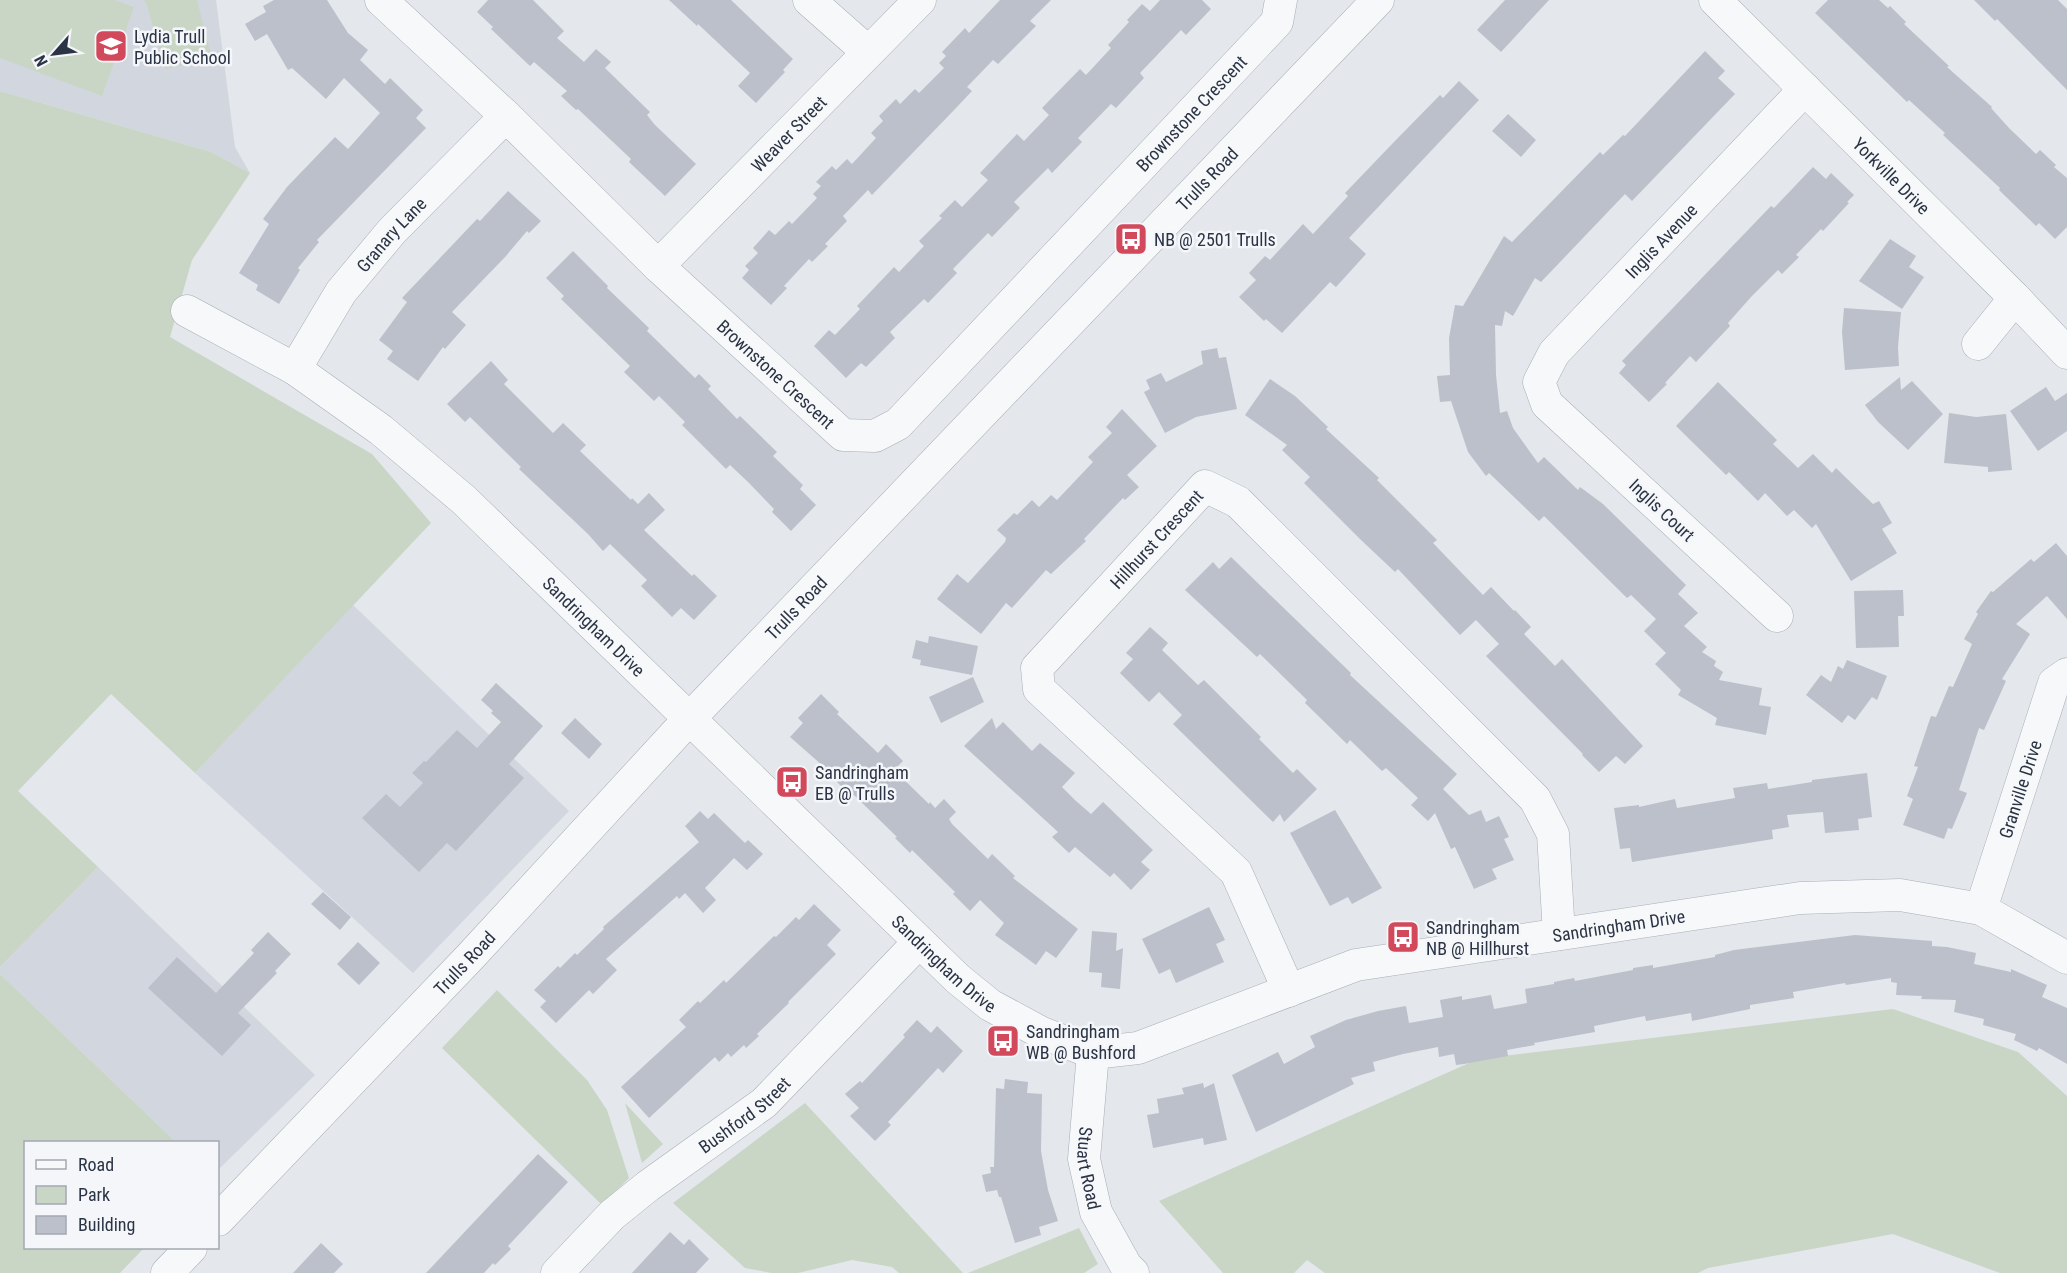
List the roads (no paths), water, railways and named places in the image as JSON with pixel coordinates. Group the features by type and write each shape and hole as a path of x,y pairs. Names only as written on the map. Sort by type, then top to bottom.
{"street":[{"name":"Brownstone Crescent","path":"381,0 506,116 658,266 843,435 875,436 897,424 1277,22 1281,0"},
{"path":"808,0 868,52"},
{"name":"Weaver Street","path":"658,266 920,0"},
{"name":"Trulls Road","path":"219,1219 478,948 690,718 1378,0"},
{"name":"Yorkville Drive","path":"1715,0 2015,298 2067,353"},
{"name":"Inglis Avenue","path":"1547,404 1539,382 1554,353 1805,89"},
{"name":"Granary Lane","path":"295,369 348,283 392,231 506,116"},
{"path":"1978,344 2015,298"},
{"name":"Sandringham Drive","path":"187,311 295,369 381,430 464,500 958,979 990,1005 1040,1032 1093,1053 1138,1048 1356,965 1800,898 1900,895 1981,909 2067,958"},
{"name":"Inglis Court","path":"1547,404 1777,616"},
{"name":"Hillhurst Crescent","path":"1288,992 1236,872 1039,689 1037,668 1205,486 1238,502 1536,799 1553,834 1559,934"},
{"name":"Granville Drive","path":"1981,909 2054,683 2067,674"},
{"name":"Bushford Street","path":"557,1273 612,1215 648,1186 764,1103 919,942"},
{"name":"Stuart Road","path":"1093,1053 1084,1159 1096,1212 1126,1266 1133,1273"},
{"path":"167,1273 190,1249"}],"place":[{"name":"Lydia Trull Public School","path":"111,46"},
{"name":"NB @ 2501 Trulls","path":"1131,239"},
{"name":"Sandringham EB @ Trulls","path":"792,782"},
{"name":"Sandringham NB @ Hillhurst","path":"1403,937"},
{"name":"Sandringham WB @ Bushford","path":"1003,1041"}]}
